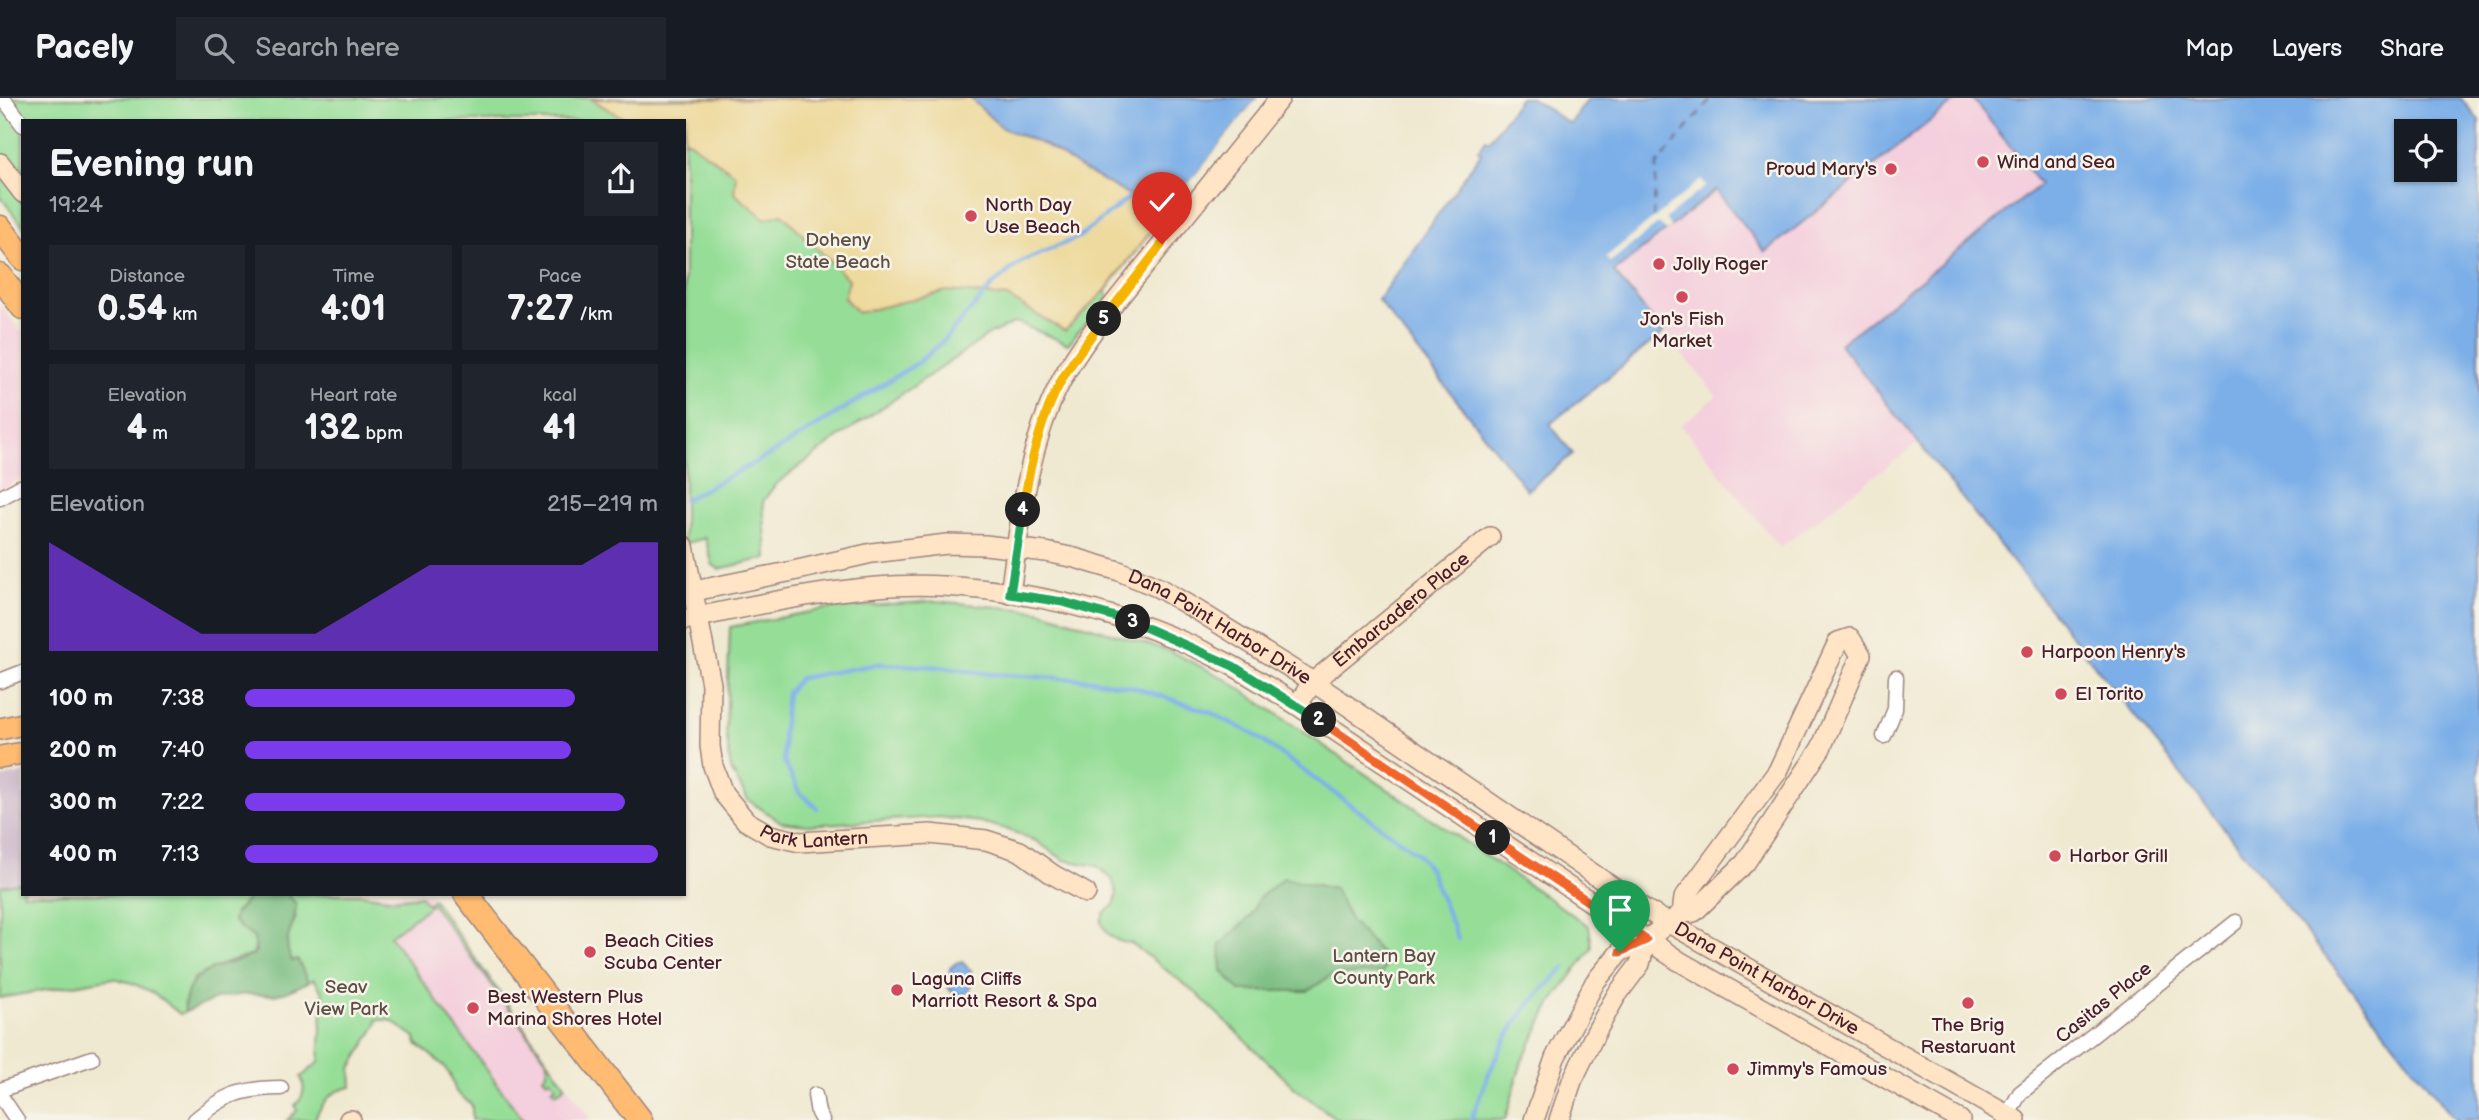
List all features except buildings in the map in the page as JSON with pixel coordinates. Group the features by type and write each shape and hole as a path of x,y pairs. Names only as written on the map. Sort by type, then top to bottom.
{"highway":[{"path":"0,228 21,255"},
{"path":"0,276 21,304"},
{"path":"468,896 639,1120"}],"main road":[{"path":"0,729 21,724"},
{"path":"0,757 21,753"}],"street":[{"path":"3,98 21,122"},
{"path":"1010,594 1028,478 1048,413 1065,375 1114,304 1280,98"},
{"path":"0,163 21,190"},
{"path":"0,498 21,487"},
{"name":"Embarcadero Place","path":"1297,705 1313,682 1490,537"},
{"name":"Dana Point Harbor Drive","path":"689,592 872,553 947,544 1017,548 1075,558 1119,571 1158,588 1313,682 1675,918 2009,1118"},
{"path":"686,564 689,592"},
{"name":"Dana Point Harbor Drive","path":"692,618 811,597 882,588 941,586 1063,602 1129,620 1233,666 1297,705 1679,961 1960,1120"},
{"name":"Park Lantern","path":"689,592 692,618 711,684 710,747 713,766 718,784 728,801 751,825 770,835 800,842 929,834 986,840 1020,851 1052,874 1086,893"},
{"path":"1534,1120 1555,1058 1595,982 1620,952 1646,940 1675,918 1694,912 1745,863 1793,791 1821,748 1861,655 1850,638 1838,642 1774,776 1684,898 1675,918"},
{"path":"0,681 21,673"},
{"path":"1884,736 1895,709 1896,677"},
{"path":"1774,776 1793,791"},
{"name":"Casitas Place","path":"2009,1118 2020,1093 2236,922"},
{"path":"1559,1120 1572,1081 1616,996 1640,964 1646,940"},
{"path":"17,1120 0,1092 92,1058"},
{"path":"195,1120 219,1100 258,1088 281,1088"},
{"path":"815,1095 822,1120"}],"shaded area":[{"path":"1959,98 1972,98 2040,185 1840,344 1918,443 1780,548 1681,425 1717,396 1614,273 1716,190 1766,251"},
{"path":"0,305 21,331 21,478 0,491"},
{"path":"21,773 21,882 0,886 0,778"},
{"path":"374,896 431,896 591,1120 523,1120 390,936 428,907 419,898 393,899"}],"green space":[{"name":"Doheny State Beach","path":"0,98 970,98 1002,128 1047,146 1161,218 1105,291 1109,296 1068,344 1016,322 990,334 836,439 776,484 763,501 767,558 719,569 713,565 705,538 686,543 686,119 21,119 21,224 0,196"},
{"name":"Lantern Bay County Park","path":"936,601 1039,611 1170,651 1224,678 1589,926 1592,948 1552,1002 1522,1061 1505,1120 1338,1120 1296,1089 1196,993 1131,943 1116,940 1109,934 1101,921 1104,913 1114,905 1117,894 1112,879 1097,866 1064,860 1036,841 980,822 939,817 807,825 781,822 748,800 731,770 726,732 730,627 826,609"},
{"path":"1283,878 1335,889 1350,920 1388,960 1382,973 1332,975 1308,991 1240,991 1222,971 1220,945 1251,916 1258,899"},
{"path":"21,882 21,896 250,896 235,913 238,926 254,938 256,943 253,955 228,962 194,978 184,1003 185,1012 180,1014 152,992 113,978 0,998 0,886"},
{"path":"250,896 289,896 296,904 296,912 288,939 288,953 292,961 298,960 308,982 274,995 246,994 219,998 185,1012 186,997 197,978 217,967 253,955 256,951 254,938 233,921 235,913"},
{"name":"Seav View Park","path":"288,896 374,896 393,899 421,896 427,904 433,899 566,1086 556,1093 552,1089 556,1086 551,1079 547,1081 543,1077 547,1072 548,1062 432,904 390,936 523,1120 472,1120 472,1105 456,1092 443,1065 417,1044 415,1037 390,1020 377,1020 351,1068 352,1087 338,1091 328,1098 314,1120 287,1120 297,1111 295,1105 302,1096 304,1089 301,1077 319,1062 323,993 314,979 308,982 298,961 292,961 287,949 287,939 296,917"}],"sand":[{"name":"North Day Use Beach","path":"970,98 1002,128 1047,146 1131,196 1161,218 1105,291 1065,331 1007,297 947,291 858,313 844,298 849,280 782,214 765,219 734,193 736,175 686,139 686,119 655,119 650,116 641,119 626,118 591,99"}],"water":[{"path":"970,98 1257,98 1161,218 1131,196 1047,146 1002,128"},
{"path":"1520,98 1531,98 1570,124 1589,98 1959,98 1765,252 1716,190 1614,272 1663,333 1550,424 1573,454 1527,490 1378,300 1481,153 1478,150 1486,139 1489,141"},
{"path":"1972,98 2461,98 2479,121 2479,1120 2455,1120 1840,344 2040,185"},
{"path":"962,962 971,971 970,990 959,998 949,989 950,968"}],"pier":[{"path":"1257,98 1260,98 1164,220 1159,220"},
{"path":"1701,180 1706,186 1665,219 1671,227 1666,231 1659,223 1610,262 1606,257"}],"waterway":[{"path":"686,499 773,453 919,362 943,341 1009,271 1023,261 1079,237 1131,196"},
{"path":"817,808 799,792 784,761 783,732 787,693 800,678 879,664 1093,680 1133,687 1210,712 1253,734 1417,853 1429,869 1458,939"},
{"path":"1471,1120 1509,1033 1527,1007 1565,967"}],"ferry route":[{"path":"1653,218 1657,165 1712,98"}],"place":[{"name":"Wind and Sea","path":"1983,162"},
{"name":"Proud Mary's","path":"1891,169"},
{"name":"North Day Use Beach","path":"971,216"},
{"name":"Jolly Roger","path":"1659,264"},
{"name":"Jon's Fish Market","path":"1682,297"},
{"name":"Harpoon Henry's","path":"2027,652"},
{"name":"El Torito","path":"2061,694"},
{"name":"Harbor Grill","path":"2055,856"},
{"name":"Beach Cities Scuba Center","path":"590,952"},
{"name":"Laguna Cliffs Marriott Resort & Spa","path":"897,990"},
{"name":"The Brig Restaruant","path":"1968,1003"},
{"name":"Best Western Plus Marina Shores Hotel","path":"473,1008"},
{"name":"Jimmy's Famous","path":"1733,1069"}],"route":[{"path":"1162,244 1114,304 1074,359 1060,384 1028,478 1010,594 1063,602 1129,620 1233,666 1297,705 1646,940 1620,952"}]}
